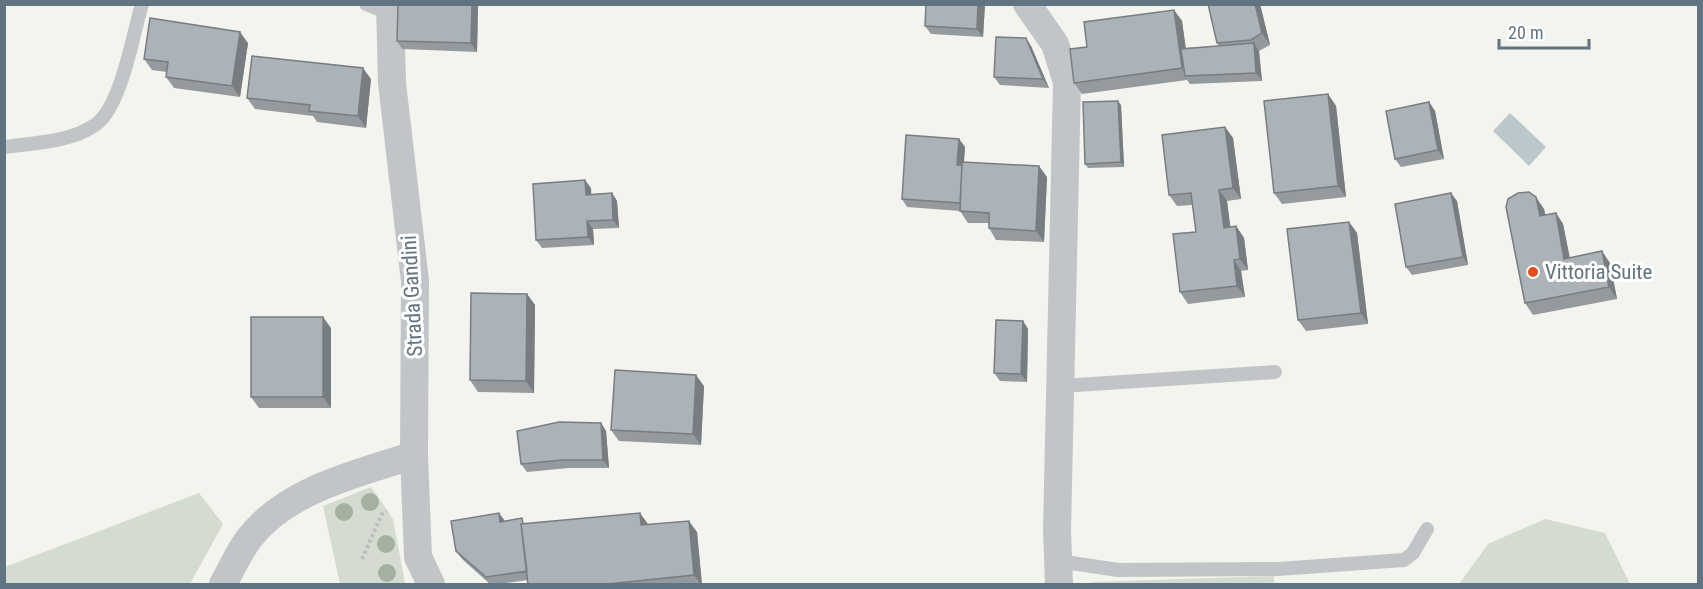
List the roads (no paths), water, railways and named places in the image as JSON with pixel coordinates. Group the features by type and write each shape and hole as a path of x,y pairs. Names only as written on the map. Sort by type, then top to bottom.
{"street":[{"path":"1027,4 1055,44 1067,82 1058,573"},
{"name":"Strada Gandini","path":"381,8 415,281 414,455 418,557 431,585"},
{"path":"223,585 249,539 271,517 320,486 414,455"}],"lane":[{"path":"4,147 78,134 96,125 109,108 118,87 142,4"},
{"path":"1061,386 1275,372"},
{"path":"1058,573 1278,568 1404,560 1413,553 1427,530"}],"place":[{"name":"Vittoria Suite","path":"1533,272"}]}
